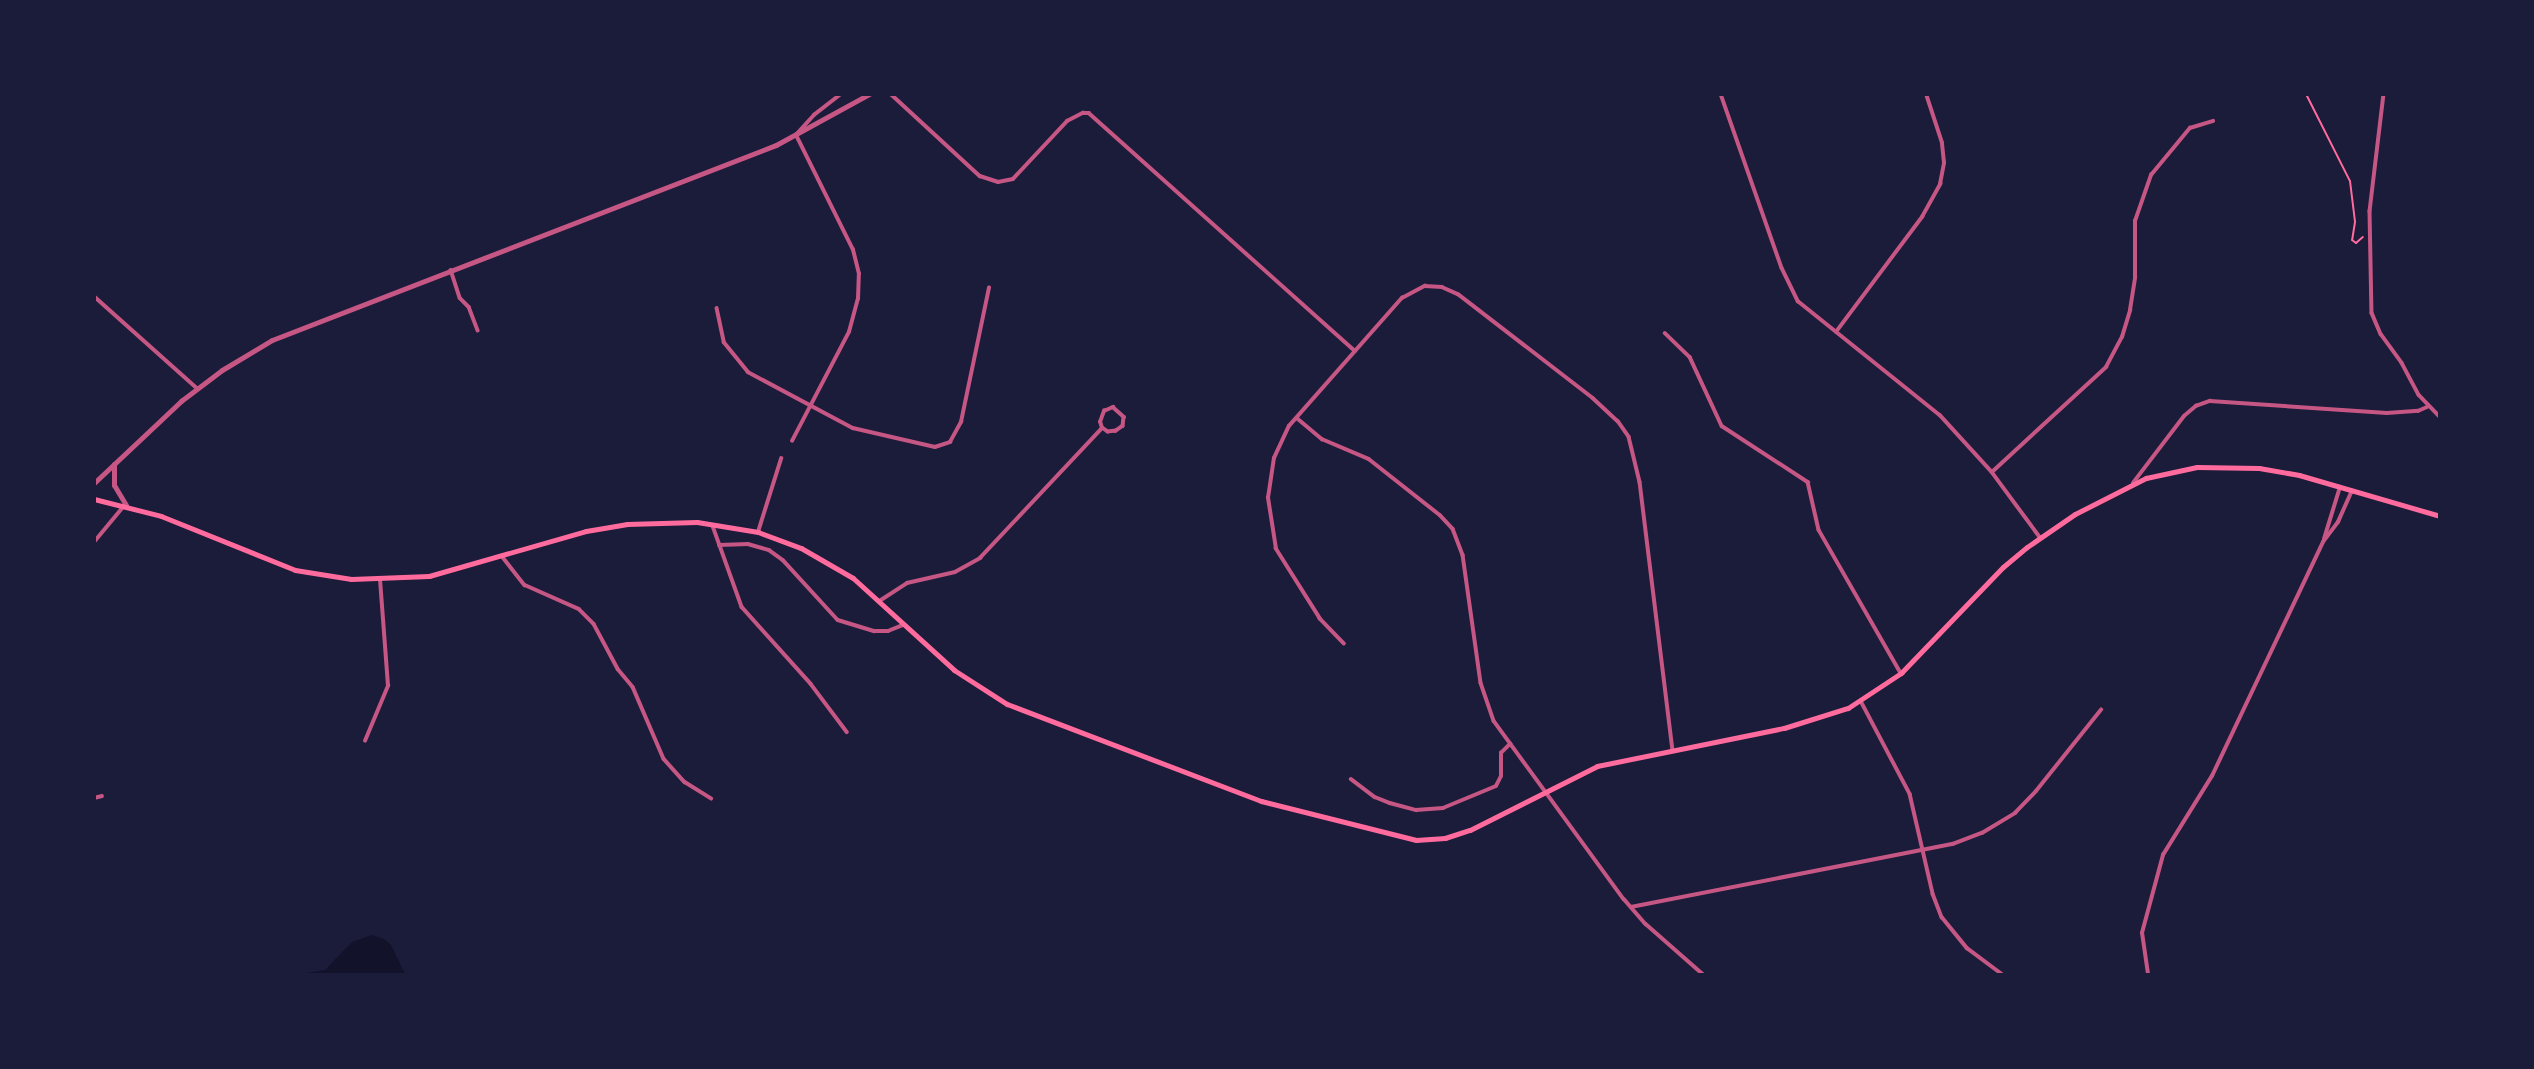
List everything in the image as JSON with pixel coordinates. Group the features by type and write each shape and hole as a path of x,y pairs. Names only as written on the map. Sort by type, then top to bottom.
{"main road":[{"path":"94,499 126,505 295,570 330,577 380,580 429,576 607,526 671,521 713,524 758,533 830,562 881,600 961,677 1007,704 1250,797 1416,841 1453,836 1597,766 1802,724 1835,714 1861,701 1900,673 2003,567 2040,537 2075,514 2133,483 2174,471 2232,466 2274,470 2440,516"}],"street":[{"path":"796,135 814,115 841,94"},
{"path":"94,483 197,388 272,340 722,167 796,135 869,94"},
{"path":"891,94 980,176 998,182 1006,182 1019,174 1067,121 1083,113 1094,116 1355,351"},
{"path":"1721,94 1792,291 1807,310 1940,415 1992,472 2040,537"},
{"path":"1836,332 1922,217 1940,184 1944,163 1942,143 1926,94"},
{"path":"2384,94 2370,230 2372,313 2376,324 2427,407 2440,417"},
{"path":"1992,472 2106,367 2122,337 2130,310 2135,277 2135,221 2151,176 2190,128 2213,121"},
{"path":"792,441 854,320 859,274 849,239 796,135"},
{"path":"451,270 460,298 469,307 478,330"},
{"path":"1345,644 1329,630 1295,582 1272,537 1268,498 1272,470 1283,434 1408,293 1425,286 1442,287 1458,294 1618,421 1633,446 1640,482 1673,750"},
{"path":"717,308 719,331 738,363 748,372 853,428 936,447 950,442 964,412 989,288"},
{"path":"94,296 197,388"},
{"path":"1665,333 1690,357 1723,426 1808,482 1816,520 1825,542 1900,673"},
{"path":"2133,483 2184,416 2196,406 2210,401 2387,413 2418,411 2427,407"},
{"path":"881,600 907,583 955,572 980,558 1102,428 1101,415 1108,408 1117,410 1124,417 1123,426 1116,431 1108,432 1102,428"},
{"path":"1297,418 1322,439 1369,460 1440,515 1452,529 1463,555 1483,694 1489,713 1603,874 1631,907 1703,975"},
{"path":"758,533 781,459"},
{"path":"94,542 126,505 114,485 114,464"},
{"path":"2148,975 2142,933 2159,864 2168,844 2212,776 2323,542 2340,487"},
{"path":"2323,542 2338,522 2352,491"},
{"path":"713,524 742,607 811,684 846,732"},
{"path":"719,545 748,544 769,550 783,560 838,620 874,631 888,631 906,624"},
{"path":"502,556 525,585 579,609 594,624 618,668 633,687 664,759 685,782 711,798"},
{"path":"365,741 388,686 380,580"},
{"path":"1861,701 1910,794 1933,894 1946,924 1967,948 2002,975"},
{"path":"1631,907 1925,850 1982,834 2015,813 2101,710"},
{"path":"1351,779 1375,797 1390,803 1416,810 1443,808 1496,786 1501,776 1501,753 1510,744"},
{"path":"94,798 102,796"}],"path":[{"path":"2306,94 2350,181 2355,222 2352,240 2357,243 2370,230"}],"shaded area":[{"path":"372,935 391,945 405,974 300,974 325,970 352,942"}]}
